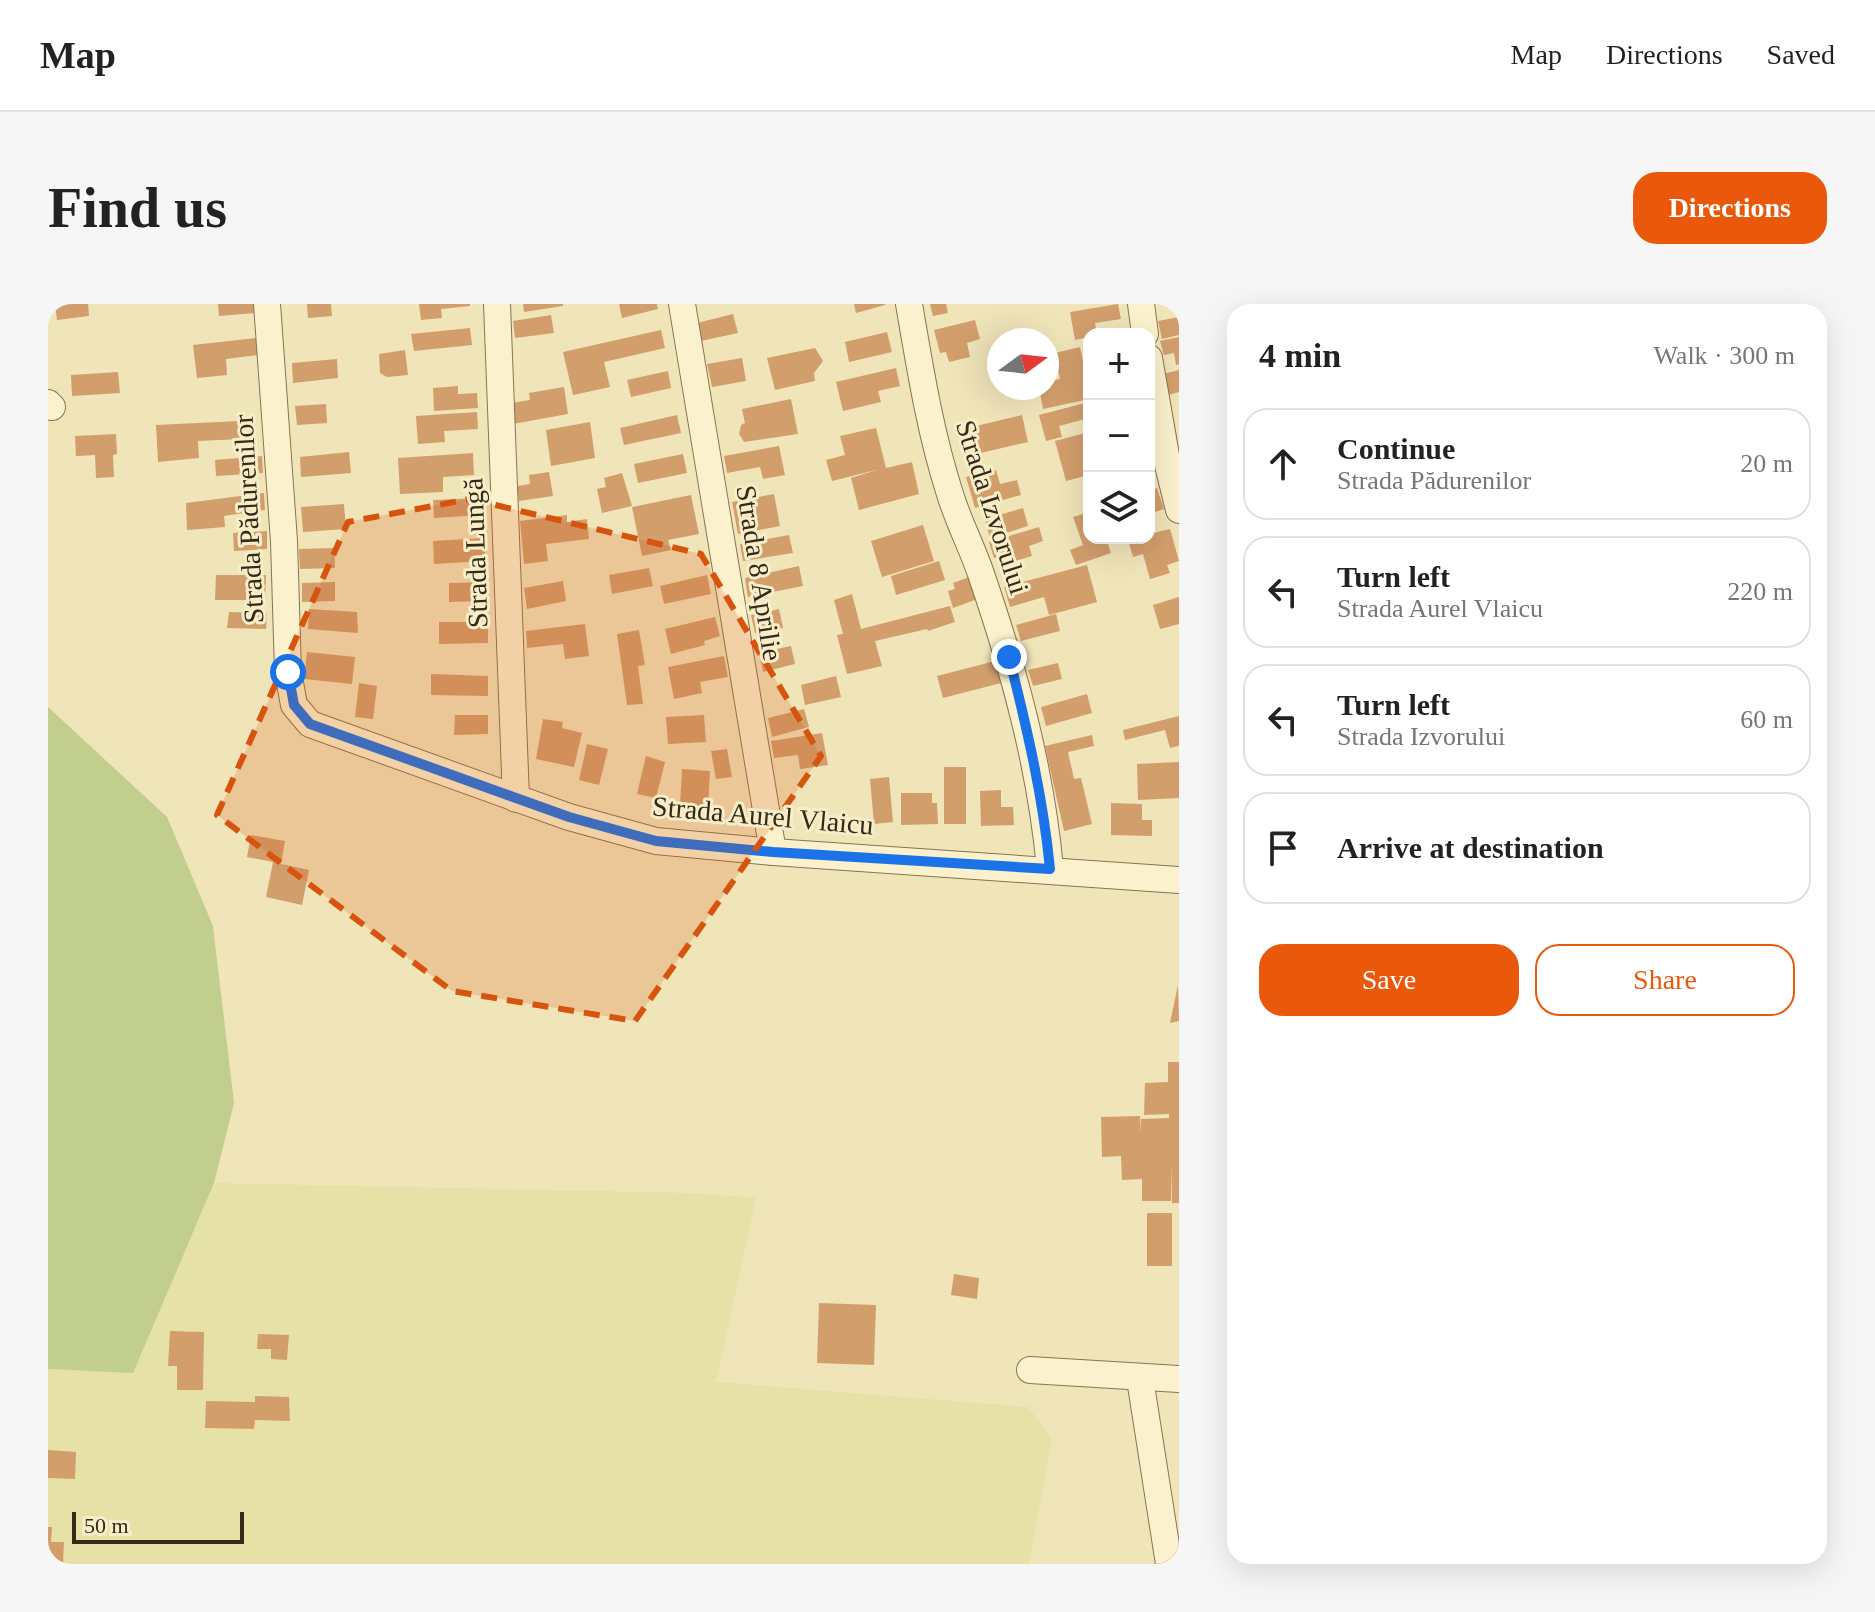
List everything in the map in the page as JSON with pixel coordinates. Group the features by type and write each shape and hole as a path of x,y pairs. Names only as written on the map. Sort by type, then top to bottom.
{"street":[{"name":"Strada Pădurenilor","path":"267,304 284,541 288,672 294,705 310,724"},
{"name":"Strada Lungă","path":"497,304 516,799"},
{"name":"Strada 8 Aprilie","path":"682,304 773,852"},
{"name":"Strada Izvorului","path":"909,304 925,400 950,496 980,570 1009,657 1033,752 1045,816 1050,869"},
{"path":"1141,304 1144,328"},
{"path":"1155,392 1179,510"},
{"name":"Strada Aurel Vlaicu","path":"310,724 569,817 656,841 773,852 1178,876"},
{"path":"1030,1370 1179,1379"},
{"path":"1140,1379 1169,1564"}],"highlighted area":[{"path":"470,499 701,554 821,756 635,1021 452,991 217,815 348,522"}],"shaded area":[{"path":"214,1183 693,1193 756,1198 716,1382 1028,1407 1052,1439 1029,1564 48,1564 48,1369 133,1372"}],"green space":[{"path":"48,707 167,817 213,926 234,1103 214,1183 133,1373 48,1369"}],"building":[{"path":"55,304 88,304 89,316 57,320"},
{"path":"218,304 254,304 255,313 219,316"},
{"path":"307,304 331,304 332,316 308,318"},
{"path":"419,304 470,306 441,309 442,318 421,320"},
{"path":"523,304 563,304 563,306 524,312"},
{"path":"619,304 657,304 658,309 622,318"},
{"path":"854,304 885,304 885,305 856,313"},
{"path":"930,304 946,304 948,313 933,316"},
{"path":"1118,304 1121,319 1095,323 1096,328 1083,328 1083,338 1075,340 1070,312"},
{"path":"733,314 738,333 701,341 697,323"},
{"path":"551,315 554,333 515,338 513,321"},
{"path":"1179,317 1179,335 1162,339 1158,321"},
{"path":"975,320 980,339 967,343 970,357 949,362 946,352 940,353 934,330"},
{"path":"470,328 472,345 414,351 411,334"},
{"path":"661,330 665,348 604,362 610,387 573,395 563,352"},
{"path":"887,332 892,352 849,362 845,342"},
{"path":"1179,337 1179,364 1176,365 1174,353 1164,355 1160,341"},
{"path":"256,338 258,355 226,359 227,375 197,378 193,345"},
{"path":"1080,347 1083,400 1043,409 1041,400 1059,400 1059,352"},
{"path":"815,348 823,361 814,373 815,381 775,390 767,358"},
{"path":"405,350 408,375 387,377 380,373 379,354"},
{"path":"742,358 746,381 712,387 707,364"},
{"path":"337,359 338,378 293,383 292,363"},
{"path":"896,368 900,386 878,391 881,402 843,411 836,382"},
{"path":"1179,370 1179,392 1168,395 1163,374"},
{"path":"668,371 671,388 631,397 627,380"},
{"path":"118,372 120,393 72,396 71,375"},
{"path":"458,386 458,394 477,393 478,408 434,411 433,388"},
{"path":"564,387 568,414 513,424 511,403 530,400 529,393"},
{"path":"791,399 798,434 744,442 739,434 741,425 745,423 742,409"},
{"path":"326,404 327,423 297,425 295,406"},
{"path":"1083,404 1083,420 1059,426 1062,437 1046,441 1039,415"},
{"path":"477,412 478,429 444,431 445,442 418,444 416,416"},
{"path":"677,415 681,433 624,445 620,428"},
{"path":"1022,415 1028,442 972,455 968,435 977,433 976,426"},
{"path":"240,421 241,439 198,441 199,458 158,462 156,425"},
{"path":"590,422 595,458 551,466 546,430"},
{"path":"876,428 886,468 912,462 919,494 859,510 851,478 880,469 832,481 826,460 845,455 840,436"},
{"path":"116,434 114,477 96,478 95,455 76,456 75,436"},
{"path":"1083,434 1083,477 1066,481 1055,441"},
{"path":"779,446 785,475 763,479 760,467 727,473 724,456"},
{"path":"349,452 351,473 301,477 300,457"},
{"path":"473,453 474,475 443,477 443,492 400,494 398,458"},
{"path":"683,454 687,473 638,483 634,464"},
{"path":"262,456 263,473 216,476 215,460"},
{"path":"996,470 1000,484 1017,480 1021,495 975,508 966,477"},
{"path":"549,472 553,496 519,501 517,486 530,484 529,475"},
{"path":"622,473 632,506 602,513 597,489 606,487 604,478"},
{"path":"1155,489 1164,509 1155,512"},
{"path":"264,493 265,510 224,516 225,527 187,530 186,503"},
{"path":"774,494 780,526 738,534 732,502"},
{"path":"691,495 699,534 668,540 671,550 642,556 632,507"},
{"path":"482,498 483,515 434,518 433,500"},
{"path":"344,504 346,529 303,532 301,507"},
{"path":"1023,508 1028,526 990,538 985,519"},
{"path":"1083,514 1083,544 1108,544 1111,553 1076,565 1070,550 1083,545 1073,517"},
{"path":"567,515 567,522 587,519 589,539 546,544 548,561 524,564 520,521"},
{"path":"923,525 934,561 882,577 871,541"},
{"path":"1039,527 1043,541 1029,546 1032,556 1009,563 1006,554 994,558 989,542"},
{"path":"1170,529 1179,561 1167,565 1170,573 1150,579 1143,554 1133,557 1129,544 1155,544 1155,533"},
{"path":"267,531 267,549 234,551 233,533"},
{"path":"789,535 793,553 743,561 740,544"},
{"path":"484,538 486,561 434,564 433,541"},
{"path":"334,548 335,568 300,569 299,549"},
{"path":"939,561 945,580 896,595 891,576"},
{"path":"1087,565 1097,602 1049,615 1044,597 1010,607 1004,587"},
{"path":"799,566 803,586 748,597 745,578"},
{"path":"649,568 653,586 612,594 609,575"},
{"path":"216,575 266,575 265,600 215,600"},
{"path":"707,575 711,594 664,604 660,586"},
{"path":"972,576 980,598 953,608 948,591 955,589 953,583"},
{"path":"563,581 566,601 527,609 524,588"},
{"path":"335,582 335,601 302,602 302,583"},
{"path":"488,582 489,601 449,602 449,583"},
{"path":"852,594 861,629 950,606 955,622 928,631 875,641 882,666 847,674 837,635 843,634 834,600"},
{"path":"1179,597 1179,624 1160,629 1153,605"},
{"path":"309,609 357,612 358,633 308,629"},
{"path":"779,609 783,628 755,633 751,615"},
{"path":"229,612 267,613 266,629 227,628"},
{"path":"1056,614 1060,631 1021,641 1016,625"},
{"path":"715,617 720,636 704,641 705,645 671,654 665,629"},
{"path":"439,622 488,622 488,643 439,644"},
{"path":"585,624 589,656 565,659 563,644 527,648 526,631"},
{"path":"639,630 645,665 638,666 643,704 627,705 617,634"},
{"path":"791,646 795,664 763,672 759,653"},
{"path":"307,652 355,657 352,684 304,679"},
{"path":"724,656 728,677 700,682 702,693 674,699 668,667"},
{"path":"999,660 1005,682 943,698 937,676"},
{"path":"1058,663 1062,679 1033,686 1028,670"},
{"path":"431,674 488,676 488,696 431,695"},
{"path":"836,676 841,697 805,705 801,685"},
{"path":"359,683 377,686 373,719 355,717"},
{"path":"1087,694 1092,713 1046,726 1041,707"},
{"path":"804,709 809,727 772,737 768,718"},
{"path":"455,715 488,715 488,734 454,735"},
{"path":"704,715 706,742 668,744 666,717"},
{"path":"1179,716 1179,746 1170,748 1165,730 1125,740 1123,730"},
{"path":"543,719 563,722 562,728 582,733 574,767 536,759"},
{"path":"822,733 828,765 800,769 798,755 774,758 771,741"},
{"path":"1092,735 1094,746 1068,752 1074,779 1081,778 1092,824 1064,831 1045,746"},
{"path":"587,744 608,749 599,785 579,780"},
{"path":"727,749 732,777 716,779 711,751"},
{"path":"646,756 665,762 656,798 637,794"},
{"path":"1179,762 1179,798 1138,800 1137,764"},
{"path":"944,767 966,767 966,824 944,824"},
{"path":"682,769 710,771 708,807 680,805"},
{"path":"889,777 893,822 874,824 870,779"},
{"path":"1001,790 1001,807 1013,807 1014,825 981,826 980,791"},
{"path":"901,793 932,793 932,803 937,803 938,824 901,825"},
{"path":"1111,803 1142,804 1142,820 1152,820 1152,836 1111,835"},
{"path":"251,835 285,841 281,864 309,870 302,905 266,897 273,862 247,857"},
{"path":"1178,985 1179,1021 1170,1023"},
{"path":"1168,1062 1179,1062 1179,1203 1172,1203 1172,1163 1171,1201 1142,1201 1142,1179 1122,1180 1121,1156 1102,1157 1101,1117 1140,1116 1141,1135 1141,1119 1169,1118 1169,1114 1144,1115 1145,1083 1168,1082"},
{"path":"1147,1213 1172,1213 1172,1266 1147,1266"},
{"path":"954,1274 979,1278 977,1299 951,1295"},
{"path":"819,1303 876,1305 874,1365 817,1363"},
{"path":"170,1331 204,1332 203,1390 177,1390 177,1366 168,1366"},
{"path":"258,1334 289,1335 287,1360 271,1359 271,1349 257,1349"},
{"path":"255,1396 289,1397 290,1421 255,1420 254,1429 205,1428 206,1401 255,1402"},
{"path":"48,1450 76,1452 75,1479 48,1478"},
{"path":"48,1527 52,1527 51,1542 64,1542 63,1564 48,1564"}],"route":[{"path":"288,672 294,705 310,724 569,817 656,841 773,852 1050,869 1045,816 1033,752 1009,657"}]}
